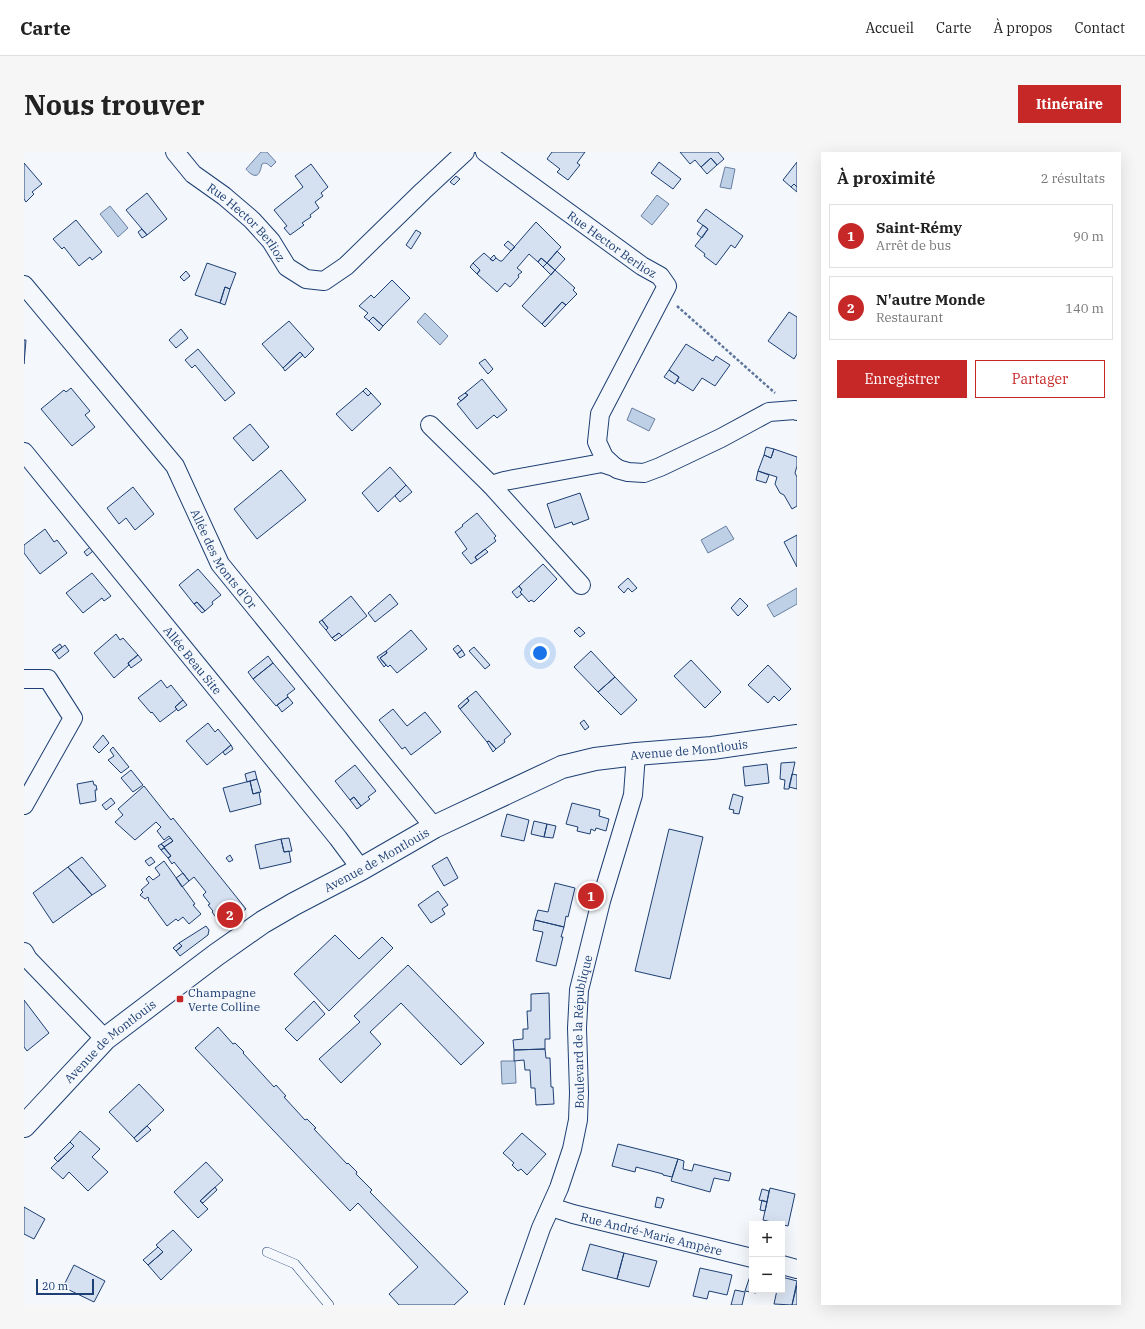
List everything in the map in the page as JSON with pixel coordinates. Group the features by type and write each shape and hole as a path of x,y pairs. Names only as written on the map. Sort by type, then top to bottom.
{"street":[{"name":"Rue Hector Berlioz","path":"175,152 193,174 224,196 252,220 270,241 287,267 306,279 324,281 346,266 422,191 465,152"},
{"name":"Rue Hector Berlioz","path":"485,152 642,266 660,276 667,286 663,294"},
{"name":"Allée des Monts d'Or","path":"24,285 175,466 220,564 434,827"},
{"path":"617,469 604,457 597,442 600,414 663,294"},
{"path":"491,485 504,481 602,463 628,472 644,473 721,438 769,412 796,411"},
{"path":"430,425 491,485 581,585"},
{"name":"Allée Beau Site","path":"24,452 338,838 361,869"},
{"path":"24,679 48,679 73,718 24,805"},
{"name":"Avenue de Montlouis","path":"24,1126 105,1039 216,955 262,922 361,869 434,827 562,767 595,759 712,748 797,736"},
{"name":"Boulevard de la République","path":"514,1305 541,1228 559,1188 572,1149 578,1120 580,1094 577,1028 579,990 601,901 633,795 636,754"},
{"path":"24,952 28,959 105,1039"},
{"name":"Rue André-Marie Ampère","path":"551,1207 573,1214 749,1257"},
{"path":"785,1266 797,1269"}],"lane":[{"path":"267,1252 295,1264 328,1305"}],"path":[{"path":"663,294 796,411"}],"water":[{"path":"261,152 267,152 276,162 271,167 265,163 262,164 259,174 253,175 246,169"},
{"path":"725,167 735,169 731,189 720,187"},
{"path":"657,195 669,204 652,225 641,216"},
{"path":"110,206 128,228 118,237 100,214"},
{"path":"425,313 448,336 440,345 417,322"},
{"path":"632,408 655,419 649,431 627,420"},
{"path":"726,526 734,539 708,553 701,540"},
{"path":"797,588 797,604 774,617 767,605"},
{"path":"501,1061 515,1061 516,1083 502,1084"}],"building":[{"path":"552,152 585,152 577,163 580,165 568,180 557,172 560,169 547,159"},
{"path":"680,152 718,152 724,159 717,165 711,158 701,167 695,160 690,164"},
{"path":"711,158 717,165 707,174 701,167"},
{"path":"659,162 681,179 673,189 651,173"},
{"path":"797,162 797,187 794,184 791,187 783,180"},
{"path":"24,163 42,184 32,192 34,194 26,202 24,199"},
{"path":"311,164 328,187 321,193 323,196 315,202 319,208 310,215 311,217 302,223 304,225 290,235 284,228 287,226 274,210 303,187 295,176"},
{"path":"456,176 460,179 454,185 450,182"},
{"path":"794,184 797,187 797,192 791,187"},
{"path":"147,193 167,219 147,235 126,210"},
{"path":"706,209 743,236 735,248 731,245 716,265 704,256 705,254 695,246 708,229 697,221"},
{"path":"76,220 102,252 92,260 90,257 79,266 64,247 62,249 53,239"},
{"path":"536,222 561,247 547,263 541,258 538,262 529,254 517,268 522,272 518,275 519,277 510,287 505,283 497,292 477,274 480,270 473,263 484,253 493,261 496,258 502,261"},
{"path":"703,225 708,229 702,238 697,234"},
{"path":"142,229 147,235 142,238 138,232"},
{"path":"416,230 421,233 411,249 406,245"},
{"path":"508,241 515,247 511,251 504,245"},
{"path":"557,251 565,259 555,270 547,263"},
{"path":"494,255 496,258 493,261 490,259"},
{"path":"541,258 547,263 543,267 538,262"},
{"path":"207,263 236,273 230,289 225,287 220,303 195,295"},
{"path":"473,263 480,270 477,274 470,267"},
{"path":"547,263 555,270 551,275 543,267"},
{"path":"555,270 575,288 573,290 577,294 566,305 562,302 542,324 522,306"},
{"path":"186,271 190,276 184,281 180,277"},
{"path":"392,280 410,298 383,326 373,317 369,321 364,317 368,313 359,306 371,295 374,298"},
{"path":"225,287 230,289 225,305 220,303"},
{"path":"562,302 566,305 545,327 542,324"},
{"path":"789,312 797,317 797,354 794,359 768,341"},
{"path":"373,317 383,326 379,331 369,321"},
{"path":"289,321 314,349 305,358 300,352 283,368 262,344"},
{"path":"181,329 188,338 176,348 169,340"},
{"path":"24,340 26,340 24,364"},
{"path":"686,344 713,361 716,356 730,365 715,386 702,378 693,391 677,381 679,377 669,370"},
{"path":"198,349 235,393 225,401 195,365 192,368 185,360"},
{"path":"300,352 303,355 285,371 283,368"},
{"path":"485,359 493,369 488,374 479,363"},
{"path":"669,370 679,377 675,384 664,377"},
{"path":"482,379 507,410 497,418 494,415 477,429 457,404 468,395 465,393"},
{"path":"71,388 90,411 85,415 95,427 72,446 41,409 64,390 66,392"},
{"path":"366,388 371,393 368,396 363,391"},
{"path":"363,391 368,396 371,393 381,404 352,431 336,414"},
{"path":"465,393 468,395 461,401 458,398"},
{"path":"250,424 269,447 253,461 233,438"},
{"path":"766,447 774,449 771,458 764,455"},
{"path":"774,449 797,457 795,473 797,477 797,506 792,509 784,495 780,493 775,484 777,477 758,471 764,455 771,458"},
{"path":"390,467 406,485 378,512 362,493"},
{"path":"281,470 306,500 257,539 234,509"},
{"path":"758,471 769,475 766,483 756,480"},
{"path":"406,485 412,492 400,502 395,496"},
{"path":"133,487 154,514 135,530 126,518 119,524 107,508"},
{"path":"580,493 589,519 573,525 572,522 555,528 547,504"},
{"path":"477,513 496,536 494,538 496,541 475,557 477,560 471,564 462,553 467,549 455,532"},
{"path":"45,529 54,542 57,540 67,553 40,574 24,553 24,545"},
{"path":"797,535 797,567 784,542"},
{"path":"90,547 93,551 87,556 84,552"},
{"path":"485,549 488,552 477,560 475,557"},
{"path":"543,564 557,579 534,602 531,600 529,602 520,592 522,590 519,586"},
{"path":"198,569 221,595 212,602 213,604 205,611 197,602 194,604 179,585"},
{"path":"92,573 111,596 104,601 102,598 83,613 66,593"},
{"path":"628,578 637,588 632,592 628,588 624,593 618,587"},
{"path":"519,586 522,590 520,592 522,594 517,598 512,592"},
{"path":"390,594 398,604 375,622 368,613"},
{"path":"351,596 367,616 342,636 339,633 332,638 326,630 328,628 322,620"},
{"path":"740,598 748,606 738,616 731,608"},
{"path":"197,602 205,611 202,613 194,604"},
{"path":"322,620 328,628 326,630 319,622"},
{"path":"579,627 585,633 580,637 574,631"},
{"path":"411,630 427,649 397,673 390,665 388,667 380,658"},
{"path":"339,633 342,636 335,641 332,638"},
{"path":"116,634 120,640 123,638 138,655 114,678 94,653"},
{"path":"60,644 62,647 55,653 52,650"},
{"path":"65,645 69,651 59,659 55,653"},
{"path":"458,645 462,650 457,654 453,649"},
{"path":"474,647 490,665 485,669 469,651"},
{"path":"462,650 465,655 460,658 457,654"},
{"path":"386,651 387,653 380,658 386,665 384,667 377,657"},
{"path":"591,651 615,677 598,692 574,667"},
{"path":"138,655 142,660 131,668 128,663"},
{"path":"268,656 273,663 253,679 248,672"},
{"path":"691,660 721,692 705,708 674,676"},
{"path":"273,663 295,689 287,695 288,697 276,706 253,679"},
{"path":"768,665 791,689 779,701 774,696 768,703 748,685"},
{"path":"615,677 637,700 621,715 598,692"},
{"path":"161,680 167,688 171,685 183,700 175,707 177,709 160,722 138,698"},
{"path":"476,691 511,734 504,740 505,742 496,749 489,741 487,742 460,709 469,701 467,698"},
{"path":"288,697 293,703 282,712 277,705"},
{"path":"467,698 469,701 460,709 458,706"},
{"path":"183,700 187,705 178,711 175,707"},
{"path":"393,709 407,726 425,712 441,732 411,755 405,747 402,749 379,720"},
{"path":"584,720 589,727 585,730 580,723"},
{"path":"208,723 215,732 218,729 231,745 207,765 186,741"},
{"path":"103,735 109,743 99,753 93,747"},
{"path":"489,741 496,749 493,752 487,742"},
{"path":"231,745 233,749 225,755 223,752"},
{"path":"113,747 129,767 121,773 108,760 114,756 110,750"},
{"path":"795,762 789,789 784,789 785,780 780,779 781,763"},
{"path":"767,764 769,783 745,786 743,767"},
{"path":"355,765 376,791 368,797 370,799 361,806 354,797 350,800 335,781"},
{"path":"131,770 143,785 133,792 121,778"},
{"path":"255,771 257,779 247,782 245,774"},
{"path":"792,774 797,775 797,789 789,787"},
{"path":"257,779 261,792 253,794 250,781"},
{"path":"93,781 97,790 95,790 96,801 80,804 77,784"},
{"path":"250,781 253,794 259,792 261,804 230,812 223,788"},
{"path":"144,786 171,820 173,818 246,909 222,925 212,912 213,911 208,905 210,904 203,895 206,892 194,877 189,881 174,862 172,864 168,858 171,856 164,847 173,841 169,836 164,840 157,831 161,827 156,822 135,840 115,822 123,815 118,809"},
{"path":"733,794 743,797 739,814 733,813 734,810 729,809"},
{"path":"354,797 361,806 357,809 350,800"},
{"path":"111,798 115,803 106,810 102,805"},
{"path":"572,803 600,810 599,816 609,819 606,831 596,828 595,831 591,829 590,834 577,831 578,827 566,824"},
{"path":"507,814 529,820 524,841 501,836"},
{"path":"534,821 547,824 544,837 531,834"},
{"path":"547,824 556,826 553,838 544,837"},
{"path":"669,829 703,837 670,979 635,971"},
{"path":"170,838 173,841 164,847 161,844"},
{"path":"289,838 292,851 284,852 281,839"},
{"path":"281,839 284,852 289,851 291,862 260,869 255,845"},
{"path":"161,844 165,847 161,850 158,846"},
{"path":"164,848 171,856 168,858 161,850"},
{"path":"230,855 233,860 229,862 226,858"},
{"path":"82,857 106,886 92,895 68,867"},
{"path":"151,857 155,862 149,866 145,861"},
{"path":"447,857 458,878 444,886 432,866"},
{"path":"164,861 195,904 193,905 201,914 189,924 183,917 178,921 176,919 167,926 148,900 148,897 145,899 140,895 143,892 141,890 149,883 146,879 149,876 153,880 160,875 155,868"},
{"path":"68,867 92,895 53,923 33,893"},
{"path":"183,873 189,881 182,887 176,878"},
{"path":"555,883 575,888 564,927 535,920 538,910 548,912"},
{"path":"438,891 448,905 442,909 445,914 431,923 418,905"},
{"path":"535,920 564,927 556,966 536,961 543,932 533,930"},
{"path":"206,926 209,930 208,935 180,956 176,951 182,946 179,943"},
{"path":"335,935 359,959 382,937 393,948 329,1011 294,974"},
{"path":"179,943 182,946 176,951 173,948"},
{"path":"408,965 484,1043 461,1065 401,1003 370,1032 381,1044 341,1083 319,1059 360,1022 354,1016"},
{"path":"549,993 550,1039 545,1039 545,1049 514,1050 513,1040 523,1039 523,1029 528,1029 527,1011 531,1011 531,994"},
{"path":"24,1000 49,1033 27,1051 24,1047"},
{"path":"314,1001 325,1014 297,1041 285,1029"},
{"path":"218,1027 233,1044 235,1043 244,1052 243,1053 274,1087 276,1085 286,1096 284,1097 305,1120 307,1119 316,1128 314,1129 347,1164 348,1163 357,1172 356,1174 372,1190 370,1192 468,1292 454,1305 399,1305 389,1294 418,1267 358,1203 350,1211 195,1048"},
{"path":"545,1049 546,1058 550,1058 551,1087 553,1087 554,1104 536,1105 535,1088 531,1088 530,1070 525,1070 524,1060 514,1061 514,1050"},
{"path":"139,1084 164,1110 134,1138 109,1112"},
{"path":"147,1126 151,1130 137,1142 134,1138"},
{"path":"80,1131 100,1149 92,1157 108,1172 88,1191 69,1172 63,1179 51,1168 74,1146 70,1142"},
{"path":"522,1133 546,1154 527,1175 521,1169 518,1171 512,1165 514,1163 503,1153"},
{"path":"70,1142 74,1146 58,1162 54,1158"},
{"path":"618,1144 678,1159 672,1177 636,1167 635,1172 612,1166"},
{"path":"678,1159 684,1161 683,1169 692,1171 694,1164 731,1173 729,1181 714,1178 710,1192 671,1181"},
{"path":"206,1162 223,1180 200,1201 208,1209 198,1218 174,1192"},
{"path":"215,1187 217,1190 203,1203 200,1201"},
{"path":"770,1188 795,1194 788,1226 785,1225 785,1221 763,1220"},
{"path":"762,1189 769,1191 767,1202 759,1200"},
{"path":"657,1197 664,1199 661,1208 655,1207"},
{"path":"762,1200 767,1202 765,1211 760,1210"},
{"path":"24,1207 45,1219 34,1239 24,1234"},
{"path":"173,1230 192,1250 161,1280 148,1265 163,1252 156,1245"},
{"path":"590,1244 624,1253 617,1279 582,1270"},
{"path":"158,1247 163,1252 148,1265 143,1260"},
{"path":"624,1253 657,1261 649,1287 617,1279"},
{"path":"74,1265 105,1281 94,1302 63,1287"},
{"path":"700,1268 732,1275 727,1295 709,1291 707,1299 693,1296"},
{"path":"785,1278 797,1281 792,1305 774,1304 776,1293 785,1293"},
{"path":"749,1279 749,1292 745,1291"},
{"path":"797,1285 797,1305 792,1305"},
{"path":"735,1290 745,1292 742,1305 731,1305"}],"place":[{"name":"Saint-Rémy","path":"591,896"},
{"name":"N'autre Monde","path":"230,915"},
{"name":"Champagne Verte Colline","path":"180,999"}]}
